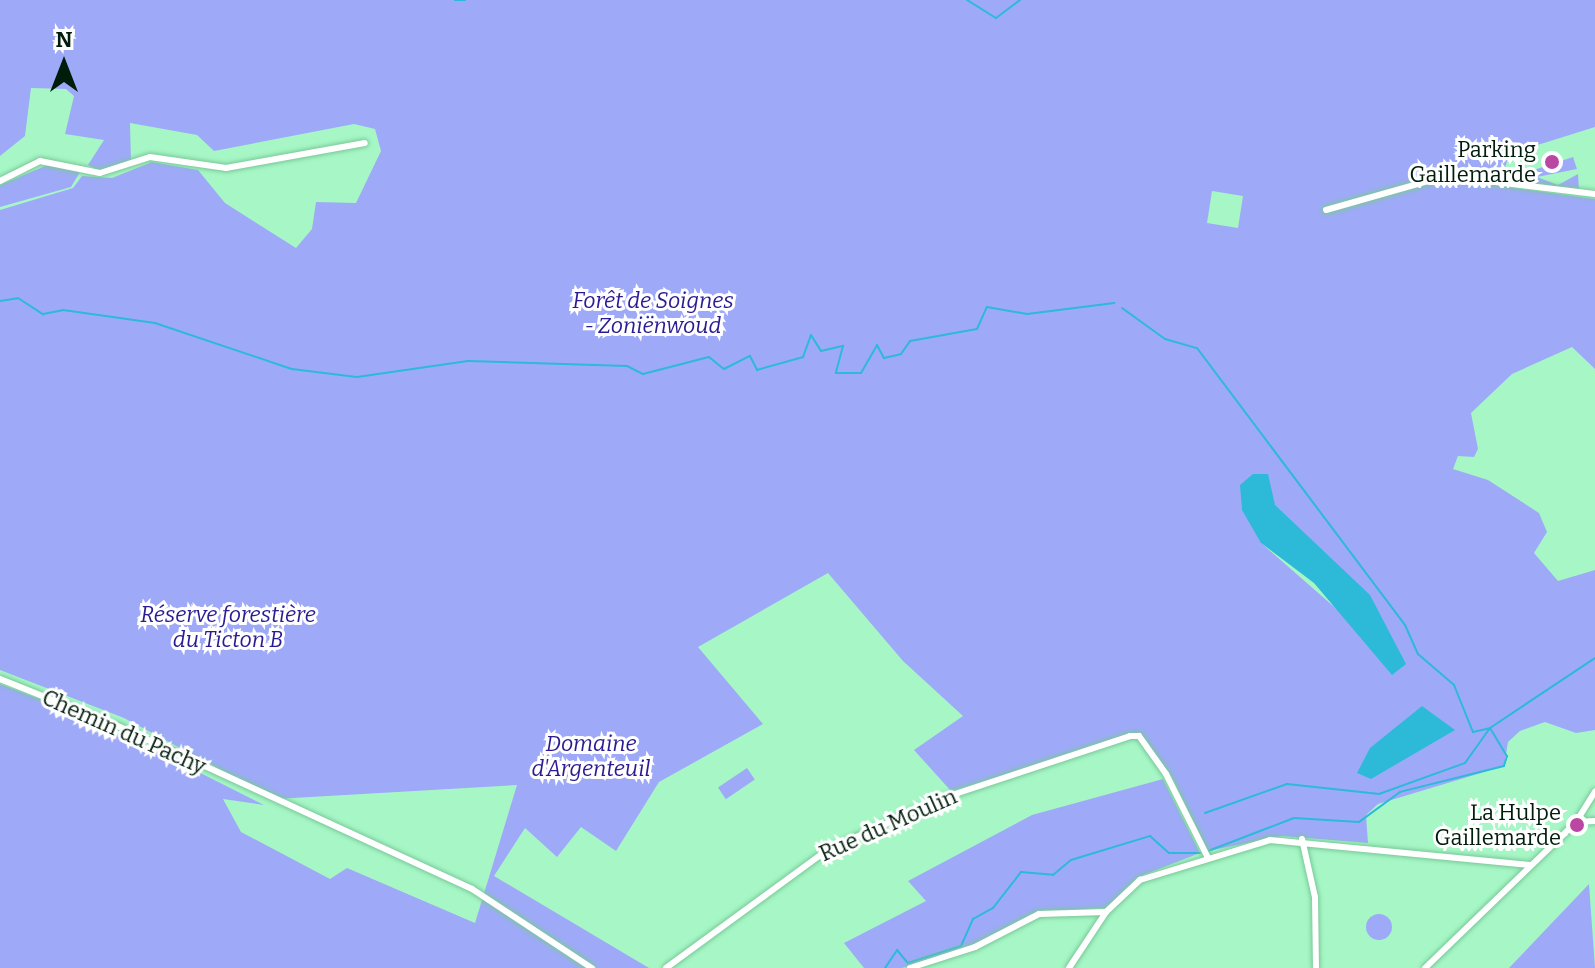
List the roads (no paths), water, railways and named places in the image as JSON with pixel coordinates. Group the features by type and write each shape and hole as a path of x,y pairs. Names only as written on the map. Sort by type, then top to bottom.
{"street":[{"path":"0,181 40,161 94,173 150,157 226,168 365,143"},
{"path":"1326,210 1446,176 1595,194"},
{"name":"Chemin du Pachy","path":"0,679 120,727 246,789 472,889 592,968"},
{"name":"Rue du Moulin","path":"666,968 827,850 943,798 1136,735 1166,774 1207,856"},
{"path":"1425,968 1576,822 1595,792"},
{"path":"1576,822 1595,821"},
{"path":"1302,839 1315,897 1316,968"},
{"path":"1069,968 1106,912 1148,875 1207,856 1302,839 1530,865"},
{"path":"910,968 975,947 1039,914 1106,912"}],"waterway":[{"path":"455,0 465,0"},
{"path":"967,0 996,18 1020,0"},
{"path":"0,301 18,298 43,314 63,310 155,323 292,369 357,377 468,361 627,366 643,374 709,357 724,369 750,356 757,370 803,357 811,335 821,351 843,346 836,373 861,373 877,345 884,358 901,354 910,341 977,329 987,307 1027,314 1114,303"},
{"path":"1122,308 1165,339 1197,348 1405,625 1418,654 1454,685 1473,732 1490,728 1507,756 1504,766 1400,792 1359,822 1294,818 1208,851"},
{"path":"1205,813 1287,784 1379,794 1465,763 1490,728 1595,658"},
{"path":"885,968 897,950 908,963 961,946 973,919 993,908 1021,872 1053,875 1071,860 1150,836 1169,853 1200,853"}],"place":[{"name":"Parking Gaillemarde","path":"1552,162"},
{"name":"La Hulpe Gaillemarde","path":"1577,825"}],"park label":[{"name":"Forêt de Soignes - Zoniënwoud","path":"653,312"},
{"name":"Réserve forestière du Ticton B","path":"228,626"},
{"name":"Domaine d'Argenteuil","path":"591,756"}]}
